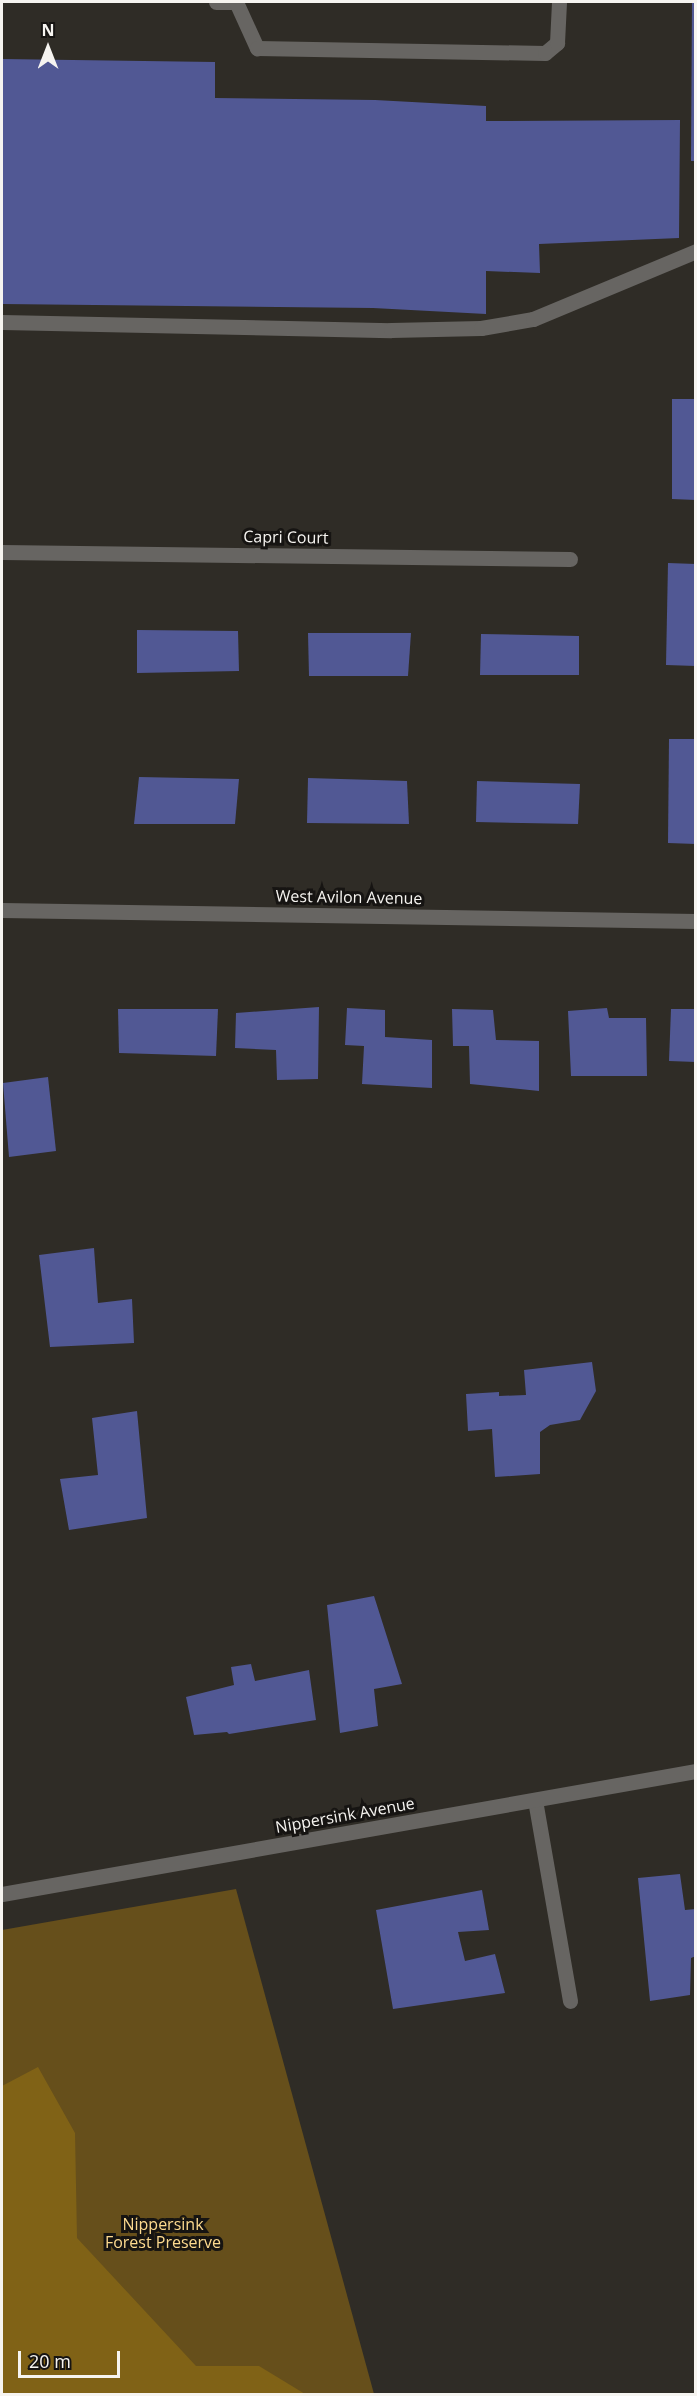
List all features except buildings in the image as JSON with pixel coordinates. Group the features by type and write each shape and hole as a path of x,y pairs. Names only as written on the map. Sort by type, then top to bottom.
{"street":[{"path":"216,2 236,2 257,48 545,53 557,43 559,2"},
{"path":"2,322 380,330 481,328 533,319 696,251"},
{"name":"Capri Court","path":"2,552 570,559"},
{"name":"West Avilon Avenue","path":"2,910 696,921"},
{"name":"Nippersink Avenue","path":"2,1894 696,1772"},
{"path":"535,1800 570,2001"}],"green space":[{"name":"Nippersink Forest Preserve","path":"236,1889 374,2394 2,2394 2,1930"}],"shaded area":[{"path":"38,2067 75,2133 77,2238 196,2366 259,2366 305,2394 2,2394 2,2086"}]}
